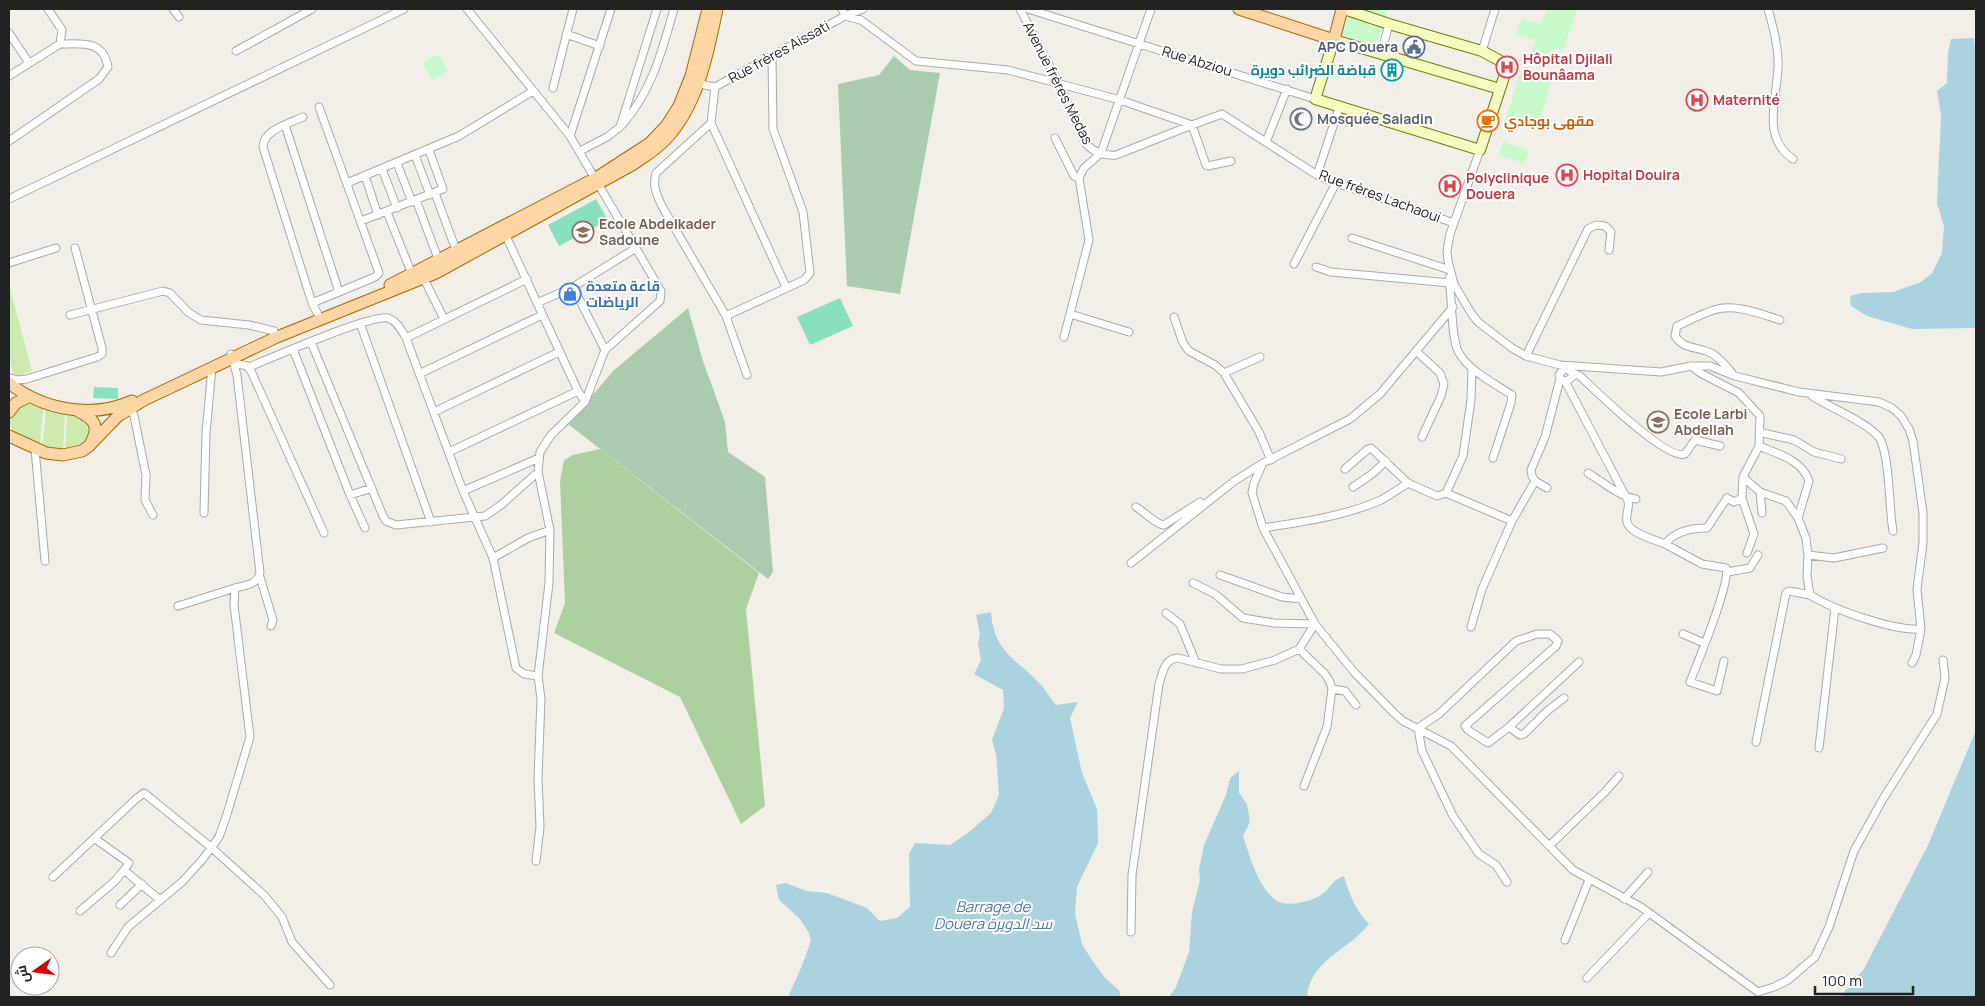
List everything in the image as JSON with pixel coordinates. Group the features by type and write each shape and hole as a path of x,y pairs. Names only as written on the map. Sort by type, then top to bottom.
{"main road":[{"path":"693,82 708,9"},
{"path":"9,384 28,396 57,406 90,411 130,405 232,358 274,331 317,312 374,293 439,261 456,250 632,165 665,140 681,120 717,9"},
{"path":"1239,9 1334,40 1343,9"},
{"path":"9,428 12,438 46,453 63,455 82,451 130,405 277,337 317,312 424,279 506,236 597,181"},
{"path":"9,410 28,396"},
{"path":"73,408 88,415 95,424 95,434 89,446"}],"street":[{"path":"48,9 62,30 60,44"},
{"path":"173,9 179,17"},
{"path":"236,51 312,9"},
{"path":"9,199 404,9"},
{"path":"467,9 570,136 659,285 662,297 657,305 605,350 585,402 551,436 543,447 539,458 538,472 550,530 549,583 538,676 541,699 538,778 540,826 536,861"},
{"path":"552,88 573,9"},
{"path":"570,136 611,9"},
{"path":"620,127 657,9"},
{"path":"580,151 607,137 620,127 636,109 656,71 674,9"},
{"path":"843,12 863,9"},
{"name":"Avenue frères Medas","path":"1020,9 1058,82 1086,144 1101,153"},
{"name":"Rue Abziou","path":"1028,9 1287,88 1315,99 1340,105 1480,150"},
{"path":"1064,337 1090,240 1079,178 1080,173 1090,161 1101,153 1150,9"},
{"path":"1343,9 1482,51 1508,65 1448,242 1448,269 1459,352 1472,368 1512,395 1493,458"},
{"path":"1482,51 1495,9"},
{"path":"1768,9 1777,45 1778,62 1773,121 1774,134 1785,153 1793,159"},
{"name":"Rue frères Aissati","path":"693,82 715,87 772,56 843,12 861,20 916,61 1008,70 1120,100"},
{"path":"1381,54 1389,24"},
{"path":"9,33 29,63"},
{"path":"566,34 600,46"},
{"path":"1315,99 1334,40 1500,89"},
{"path":"9,76 60,44 89,44 101,50 106,57 108,67 99,79 9,141"},
{"path":"726,316 807,278 810,270 804,212 773,129 772,56"},
{"path":"715,87 711,123 786,288"},
{"path":"1266,142 1287,88"},
{"path":"347,183 459,136 533,91"},
{"path":"1120,100 1192,125"},
{"path":"1317,175 1340,105"},
{"path":"303,118 268,134 264,138 263,147 317,312 339,292 375,277 379,273 319,107"},
{"name":"Rue frères Lachaoui","path":"1192,125 1222,114 1317,175 1454,223"},
{"path":"711,123 661,167 656,173 654,180 655,189 663,208 726,316 747,375"},
{"path":"286,125 339,292"},
{"path":"1101,153 1110,156 1126,152 1192,125"},
{"path":"1192,125 1206,165 1231,160"},
{"path":"1055,138 1074,176 1079,178"},
{"path":"361,221 441,190 443,187 428,150"},
{"path":"415,155 456,250"},
{"path":"397,163 439,261"},
{"path":"382,169 397,208"},
{"path":"364,176 378,215"},
{"path":"1294,264 1336,183"},
{"path":"387,212 412,274"},
{"path":"1526,356 1588,229 1596,225 1605,226 1609,229 1611,232 1609,250"},
{"path":"506,236 559,352 585,402"},
{"path":"1352,238 1448,269"},
{"path":"9,263 56,248"},
{"path":"9,378 27,379 100,356 102,348 75,248"},
{"path":"537,303 573,287 636,248"},
{"path":"1448,261 1460,296 1474,317 1504,343 1526,356 1569,370 1661,372 1690,366 1710,366 1735,376 1810,394 1879,402 1892,408 1902,416 1909,429 1912,441 1923,513 1924,543 1917,589 1921,629 1916,655 1912,663"},
{"path":"1316,267 1331,272 1450,283"},
{"path":"424,279 444,320"},
{"path":"406,338 527,279"},
{"path":"573,287 605,350"},
{"path":"70,315 163,291 170,293 188,312 202,320 249,325 274,331"},
{"path":"1131,563 1210,500 1263,463 1350,419 1380,394 1453,307"},
{"path":"1735,376 1713,354 1686,347 1679,343 1675,336 1677,326 1715,310 1729,308 1757,313 1780,320"},
{"path":"1070,314 1129,332"},
{"path":"419,374 542,315"},
{"path":"1174,317 1183,343 1189,351 1215,365 1224,374 1259,432 1271,460"},
{"path":"249,368 360,323 389,318 395,322 406,338 463,491 493,558 516,668 524,674 538,676"},
{"path":"360,323 430,522"},
{"path":"311,342 383,516 390,524 485,516 538,472"},
{"path":"294,349 350,495 365,528"},
{"path":"1416,351 1440,373 1444,384 1422,438"},
{"path":"434,412 559,352"},
{"path":"1224,374 1260,357"},
{"path":"232,358 249,368 324,533"},
{"path":"232,358 237,375 260,577 273,620 272,626"},
{"path":"1690,366 1740,393 1760,416 1759,446 1742,477 1742,498 1754,534 1747,553"},
{"path":"204,513 206,433 212,368"},
{"path":"1446,493 1463,456 1471,400 1472,368"},
{"path":"1547,488 1532,476 1532,470 1545,437 1563,380 1569,370"},
{"path":"1569,370 1559,375 1625,495 1629,506 1627,522 1630,528 1702,564 1726,568 1727,572"},
{"path":"1569,370 1629,422 1661,445 1679,455 1685,454 1695,440 1720,446"},
{"path":"449,452 578,391"},
{"path":"1810,394 1867,427 1880,438 1888,472 1893,531"},
{"path":"130,405 146,475 145,500 154,515"},
{"path":"1759,432 1794,440 1814,452 1842,459"},
{"path":"1759,446 1799,464 1807,476 1809,481 1798,518"},
{"path":"35,449 46,561"},
{"path":"1345,469 1368,449 1375,450 1408,484 1437,496 1446,493 1512,521"},
{"path":"463,491 539,458"},
{"path":"1354,487 1386,461"},
{"path":"1263,463 1254,483 1252,493 1263,528 1315,624 1335,651 1361,679 1403,721 1451,746 1574,870 1649,913 1758,992 1788,980 1815,957 1829,927 1854,851 1883,799 1937,714 1944,678 1943,660"},
{"path":"1588,473 1615,492 1625,495 1630,499 1636,499"},
{"path":"1742,477 1760,492 1786,501 1798,518 1806,538 1808,555 1807,576 1810,595"},
{"path":"1470,627 1482,589 1512,521 1538,480"},
{"path":"1263,528 1303,522 1365,506 1383,499 1408,484"},
{"path":"350,495 372,488"},
{"path":"1760,492 1762,513"},
{"path":"1665,544 1673,534 1696,528 1708,528 1727,498 1734,502 1742,498"},
{"path":"1136,507 1149,514 1157,523 1164,525 1200,502 1210,500"},
{"path":"493,558 528,538 550,530"},
{"path":"1808,555 1834,558 1883,548"},
{"path":"1727,572 1750,568 1758,555"},
{"path":"1724,661 1717,691 1690,682 1727,572"},
{"path":"1220,575 1282,598 1302,599"},
{"path":"178,606 254,583 260,577"},
{"path":"1193,583 1215,594 1244,618 1274,623 1315,624"},
{"path":"111,953 128,927 182,882 212,848 219,837 227,814 250,737 234,605 236,588"},
{"path":"1756,742 1766,685 1774,661 1786,593 1790,591 1810,595 1836,608 1909,630 1921,629"},
{"path":"1819,748 1836,608"},
{"path":"1166,613 1180,624 1196,663"},
{"path":"1131,932 1132,875 1159,684 1166,663 1172,658 1178,658 1221,669 1242,669 1275,660 1299,649 1315,624"},
{"path":"1418,728 1439,714 1516,642 1536,634 1550,634 1558,641 1556,646 1466,726 1468,730 1488,743 1509,728 1579,662"},
{"path":"1684,634 1704,643"},
{"path":"1299,649 1325,674 1332,689 1327,728 1304,786"},
{"path":"1332,689 1345,691 1356,705"},
{"path":"1509,728 1520,735 1524,734 1546,712 1564,698"},
{"path":"1418,728 1422,751 1453,816 1479,854 1496,865 1507,882"},
{"path":"1549,846 1605,792 1618,776"},
{"path":"53,877 144,793 212,848 265,896 282,917 292,942 330,985"},
{"path":"80,911 115,881 129,863 94,838"},
{"path":"124,870 160,900"},
{"path":"1624,898 1648,872"},
{"path":"1565,940 1589,880"},
{"path":"120,905 142,884"},
{"path":"1587,978 1649,913"}],"green space":[{"path":"1349,9 1388,9 1376,46 1340,34"},
{"path":"1547,9 1577,9 1563,51 1554,48 1546,69 1528,63 1536,40 1516,34 1522,18 1541,24"},
{"path":"439,54 448,71 432,80 423,63"},
{"path":"894,56 910,70 940,73 900,294 847,286 838,84 879,75"},
{"path":"1521,71 1552,81 1536,130 1505,120"},
{"path":"1503,141 1529,151 1524,164 1499,155"},
{"path":"596,199 608,220 559,246 548,225"},
{"path":"9,285 32,371 17,376 13,373 9,355"},
{"path":"840,298 853,326 810,345 797,317"},
{"path":"688,308 703,361 725,422 728,452 765,477 773,572 768,579 568,424 613,371"},
{"path":"94,387 118,388 118,399 93,398"},
{"path":"26,403 43,409 40,447 22,438 13,430 10,424 11,411"},
{"path":"46,410 65,414 63,451 42,449"},
{"path":"67,414 85,418 92,430 85,443 65,451"},
{"path":"600,449 759,573 746,609 765,806 741,824 680,697 554,633 565,603 560,481 564,460 573,455"}],"water":[{"path":"1974,38 1976,54 1976,328 1912,329 1867,316 1851,306 1850,296 1862,293 1893,292 1921,282 1932,273 1942,253 1944,226 1937,203 1941,116 1937,91 1947,83 1948,53 1951,39"},
{"name":"Barrage de Douera سد الدويرة","path":"991,612 993,626 1002,647 1042,686 1056,705 1078,702 1070,718 1082,773 1097,809 1098,843 1077,887 1075,914 1082,944 1106,979 1119,990 1121,997 788,997 811,941 809,933 800,919 779,900 776,885 786,883 806,891 827,893 867,908 880,921 897,918 910,907 909,854 915,843 950,845 991,813 999,795 996,754 992,740 1004,708 1003,690 974,674 981,660 978,644 980,633 976,615"},
{"path":"1976,730 1976,997 1840,997 1864,969 1928,845"},
{"path":"1239,771 1239,793 1247,804 1250,822 1243,836 1255,869 1267,892 1273,898 1283,903 1303,902 1321,895 1336,880 1344,876 1354,902 1369,924 1361,933 1323,964 1310,984 1307,997 1169,997 1176,987 1189,952 1192,912 1200,880 1199,869 1204,845 1226,795 1230,778"}],"place":[{"name":"APC Douera","path":"1414,47"},
{"name":"Hôpital Djilali Bounâama","path":"1507,67"},
{"name":"قباضة الضرائب دويرة","path":"1392,70"},
{"name":"Maternité","path":"1697,100"},
{"name":"Mosquée Saladin","path":"1301,119"},
{"name":"مقهى بوجادي","path":"1488,121"},
{"name":"Hopital Douira","path":"1567,175"},
{"name":"Polyclinique Douera","path":"1450,186"},
{"name":"Ecole Abdelkader Sadoune","path":"583,232"},
{"name":"قاعة متعدة الرياضات","path":"570,294"},
{"name":"Ecole Larbi Abdellah","path":"1658,422"}]}
